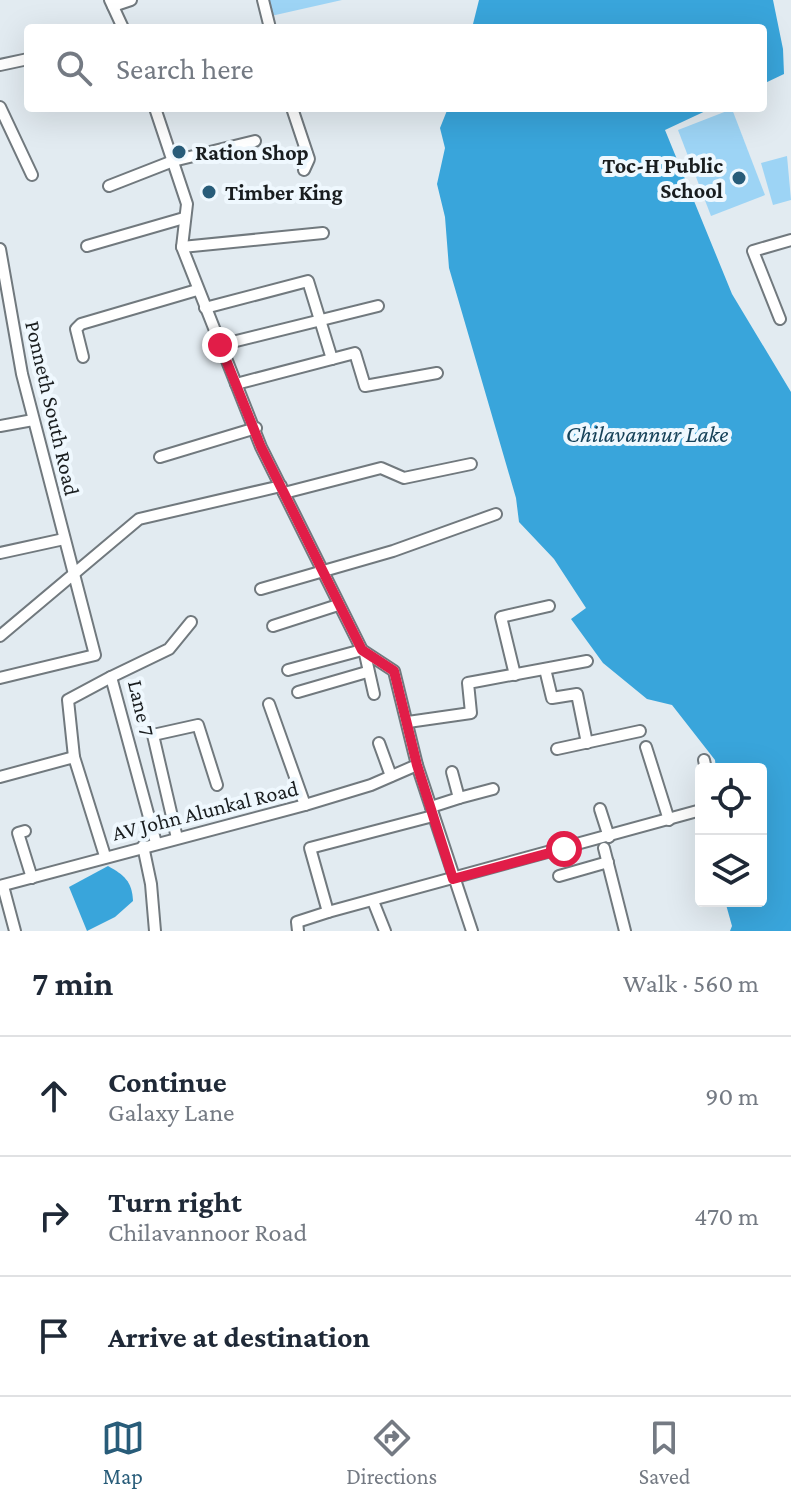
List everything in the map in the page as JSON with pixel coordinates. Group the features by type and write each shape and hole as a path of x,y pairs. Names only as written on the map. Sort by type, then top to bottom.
{"street":[{"path":"120,24 111,3 131,0"},
{"path":"263,0 269,24"},
{"path":"0,65 24,60"},
{"path":"0,107 32,175"},
{"path":"156,112 187,204 182,247 197,290 282,489 364,652 374,694"},
{"path":"293,112 309,159 304,170"},
{"path":"109,186 173,161 255,141"},
{"path":"87,246 184,218"},
{"path":"182,247 323,233"},
{"path":"780,319 753,251 791,240"},
{"name":"Ponneth South Road","path":"0,249 13,332 33,420 95,655 0,678"},
{"path":"205,308 308,281 332,359"},
{"path":"83,357 76,329 81,324 197,290"},
{"path":"220,345 378,306"},
{"path":"0,334 13,332"},
{"path":"236,384 355,353 365,386 437,373"},
{"path":"0,426 33,420"},
{"path":"160,457 256,428"},
{"path":"0,636 149,514 381,468 404,478 471,464"},
{"path":"261,589 393,551 496,514"},
{"path":"0,553 64,539"},
{"path":"273,626 338,605"},
{"path":"515,675 501,617 549,606"},
{"name":"Lane 7","path":"156,843 111,677 169,649 191,622"},
{"path":"288,670 364,652 394,671 417,765 472,931"},
{"path":"408,722 471,713 468,683 587,661"},
{"path":"545,669 552,698 577,694 587,743"},
{"path":"298,692 367,672"},
{"path":"74,757 68,700 111,677"},
{"path":"269,704 305,805"},
{"path":"177,838 153,735 198,725 217,785"},
{"path":"557,749 640,731"},
{"path":"70,743 105,856"},
{"path":"379,743 391,776"},
{"path":"646,747 669,820"},
{"path":"0,777 74,757"},
{"name":"AV John Alunkal Road","path":"1,886 305,805 417,765"},
{"path":"452,772 459,798"},
{"path":"328,912 310,848 493,789"},
{"path":"600,809 608,862 625,931"},
{"path":"298,931 297,922 328,912 564,849 606,842 695,812"},
{"path":"25,831 18,833 32,878"},
{"path":"143,846 155,931"},
{"path":"559,876 608,862"},
{"path":"1,886 15,931"},
{"path":"373,901 385,931"}],"shaded area":[{"path":"268,0 342,0 271,16"},
{"path":"724,112 733,112 765,195 711,216 678,130"},
{"path":"787,156 791,200 773,205 761,163"}],"water":[{"path":"479,0 773,0 783,49 784,74 767,82 767,24 473,24"},
{"name":"Chilavannur Lake","path":"446,112 703,112 665,130 732,294 791,392 791,931 730,931 732,926 727,907 767,907 767,763 715,763 672,705 647,699 603,663 571,619 586,608 554,559 519,522 516,498 449,268 445,217 437,184 445,148 440,128"},
{"path":"108,866 126,879 133,901 115,917 87,931 69,887"}],"place":[{"name":"Ration Shop","path":"179,152"},
{"name":"Toc-H Public School","path":"739,178"},
{"name":"Timber King","path":"209,192"}],"route":[{"path":"220,345 256,428 261,447 362,650 394,671 417,765 453,879 564,849"}]}
